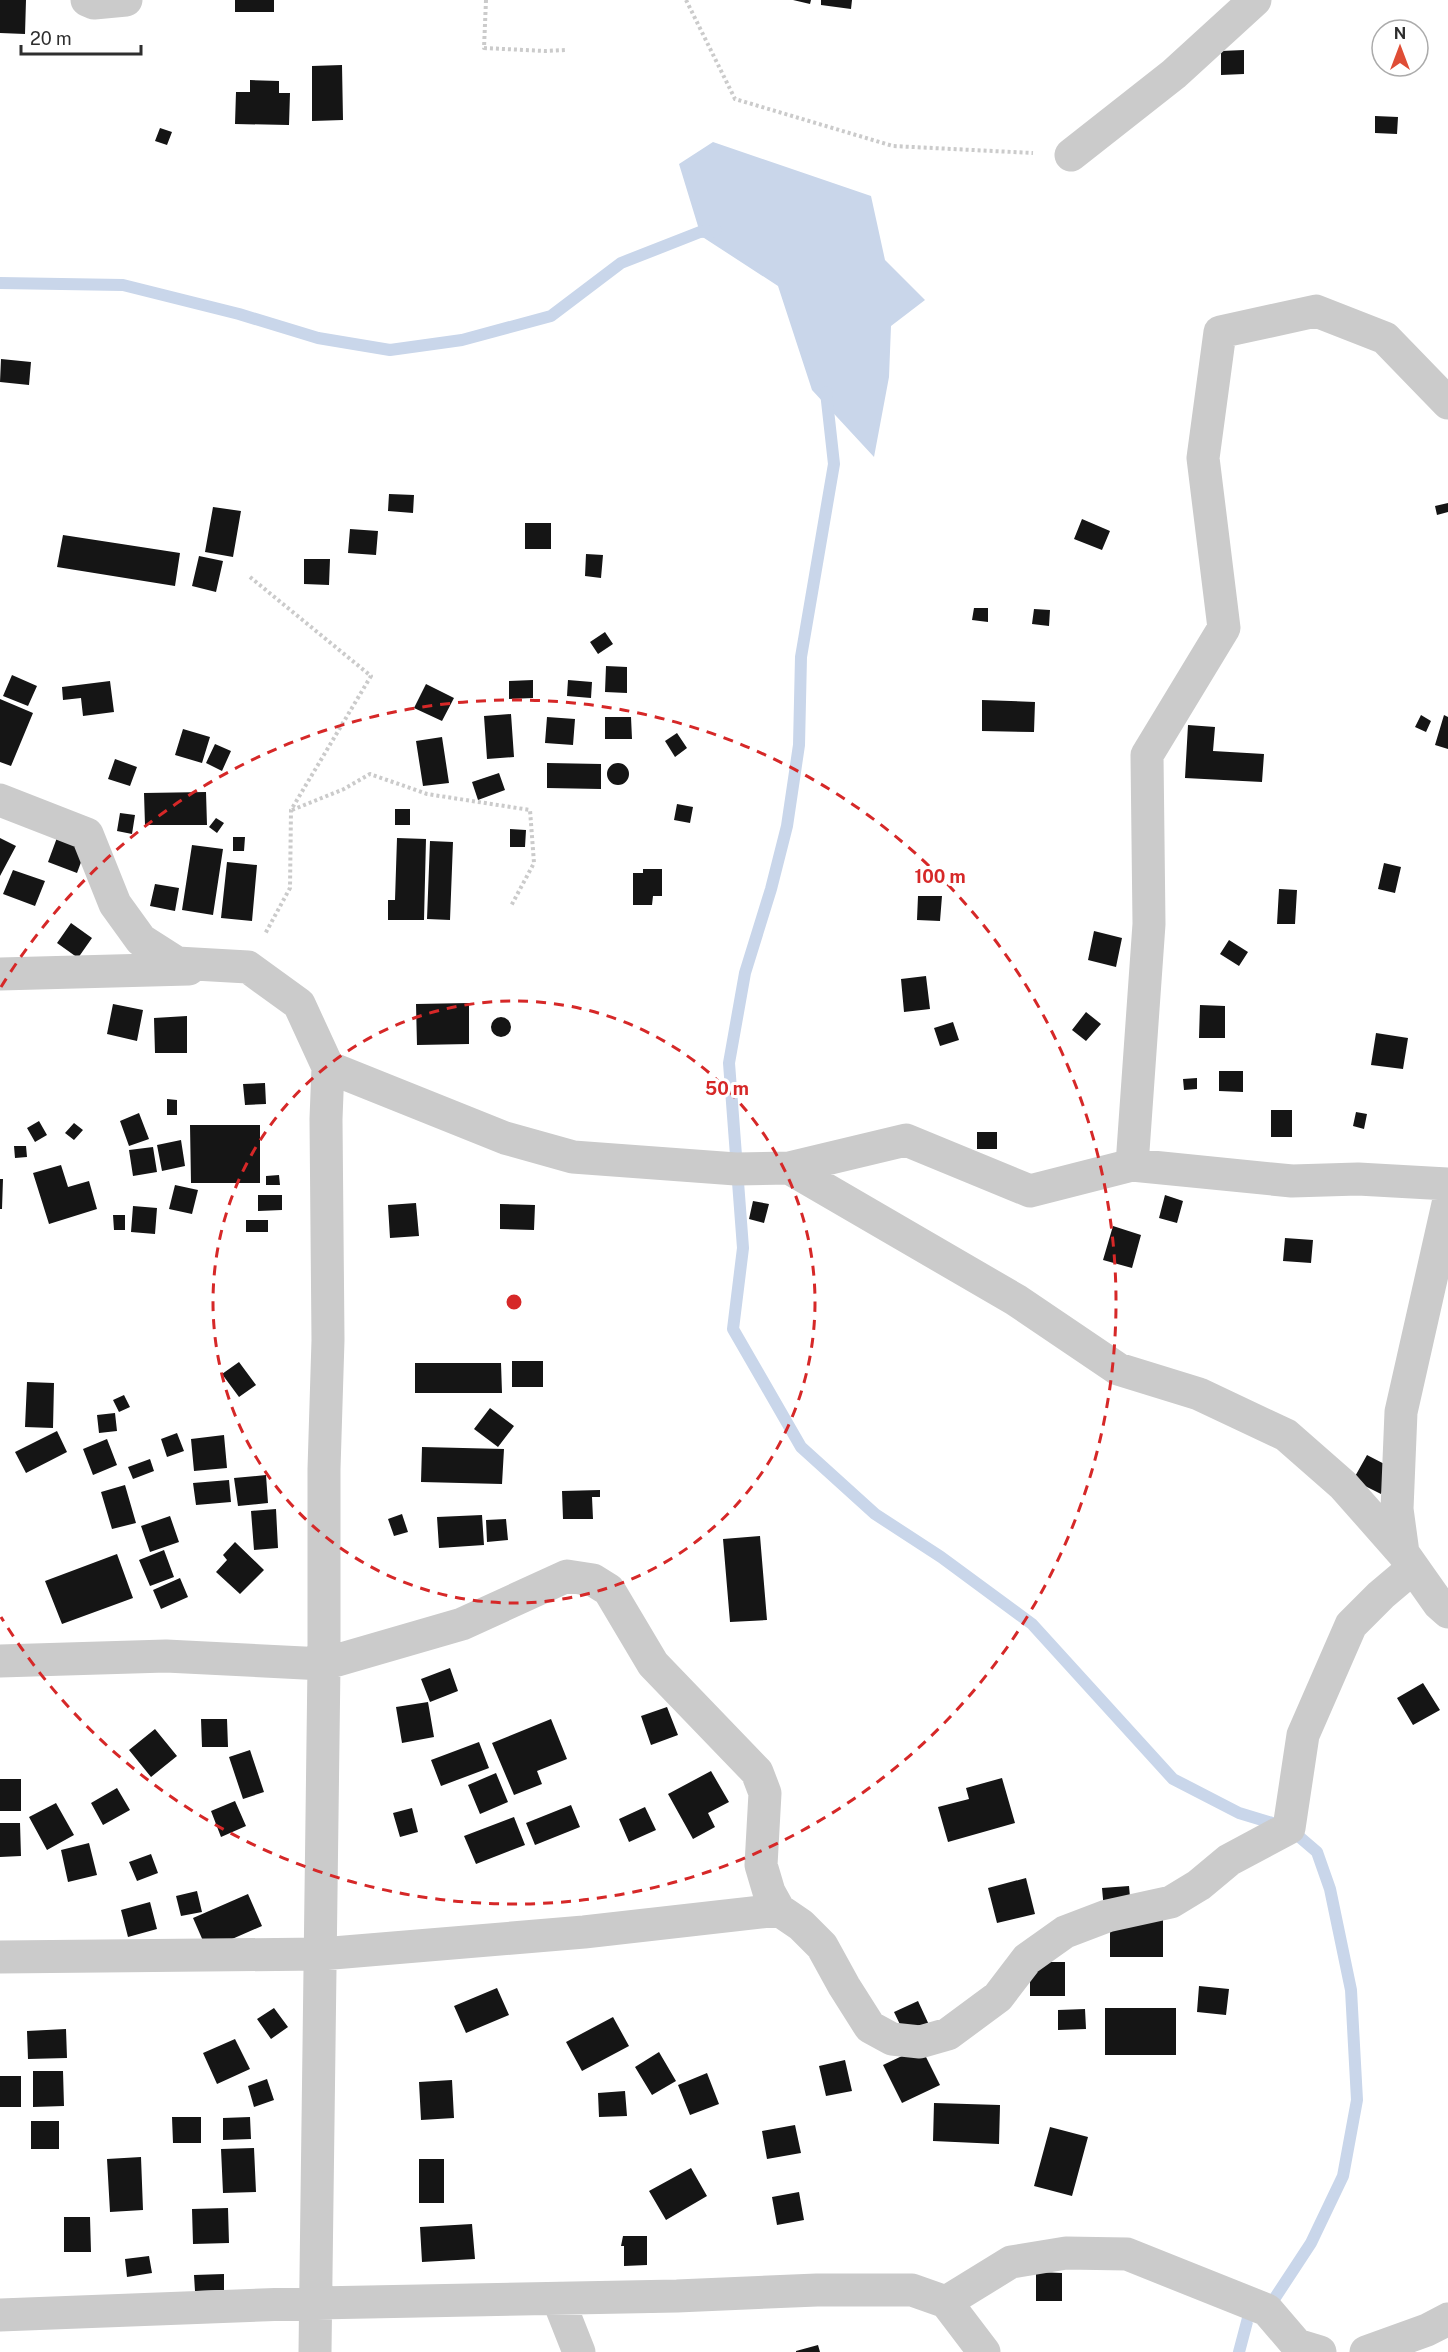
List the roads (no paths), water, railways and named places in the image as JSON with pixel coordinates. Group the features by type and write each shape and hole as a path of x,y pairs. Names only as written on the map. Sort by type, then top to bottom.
{"street":[{"path":"87,0 94,3 126,0"},
{"path":"1071,155 1174,74 1255,0"},
{"path":"1132,1165 1149,924 1147,755 1224,628 1203,458 1220,332 1316,311 1385,338 1448,403"},
{"path":"0,800 87,834 115,904 141,940 177,963 248,967 299,1004 328,1067 326,1119 328,1340 324,1469 324,1664 315,2352"},
{"path":"0,974 248,967"},
{"path":"328,1067 505,1138 573,1157 736,1168 789,1168 906,1140 1030,1191 1132,1165 1292,1180 1358,1179 1448,1184"},
{"path":"789,1168 1016,1300 1118,1369 1199,1394 1286,1435 1343,1485 1408,1560 1439,1604 1448,1612"},
{"path":"0,1661 166,1656 324,1664 462,1624 567,1576 593,1580 609,1590 653,1664 757,1772 765,1793 761,1865 769,1892 779,1910 801,1925 822,1946 843,1986 870,2027 892,2039 920,2042 948,2034 998,1997 1027,1959 1065,1932 1107,1916 1171,1902 1199,1885 1229,1860 1289,1828 1303,1735 1351,1625 1381,1595 1408,1560 1397,1509 1401,1412 1448,1204"},
{"path":"0,1957 321,1954 584,1932 779,1910"},
{"path":"946,2302 1011,2262 1066,2253 1127,2254 1267,2310 1297,2345 1320,2352"},
{"path":"0,2315 316,2303 558,2299 817,2290 912,2290 946,2302 984,2352"},
{"path":"558,2299 579,2352"},
{"path":"1366,2352 1428,2330 1448,2319"}],"water":[{"path":"713,142 871,196 885,260 925,300 891,326 889,377 874,457 812,390 778,286 701,236 679,164"}],"waterway":[{"path":"0,283 123,285 239,314 318,338 390,350 462,340 551,316 621,263 700,232 716,231"},
{"path":"826,392 834,464 801,657 799,745 787,826 771,889 745,973 729,1063 743,1248 733,1329 801,1447 875,1514 941,1557 1032,1624 1173,1779 1239,1813 1289,1828 1317,1852 1330,1889 1351,1990 1357,2100 1343,2176 1311,2243 1267,2310 1248,2318 1239,2352"}]}
